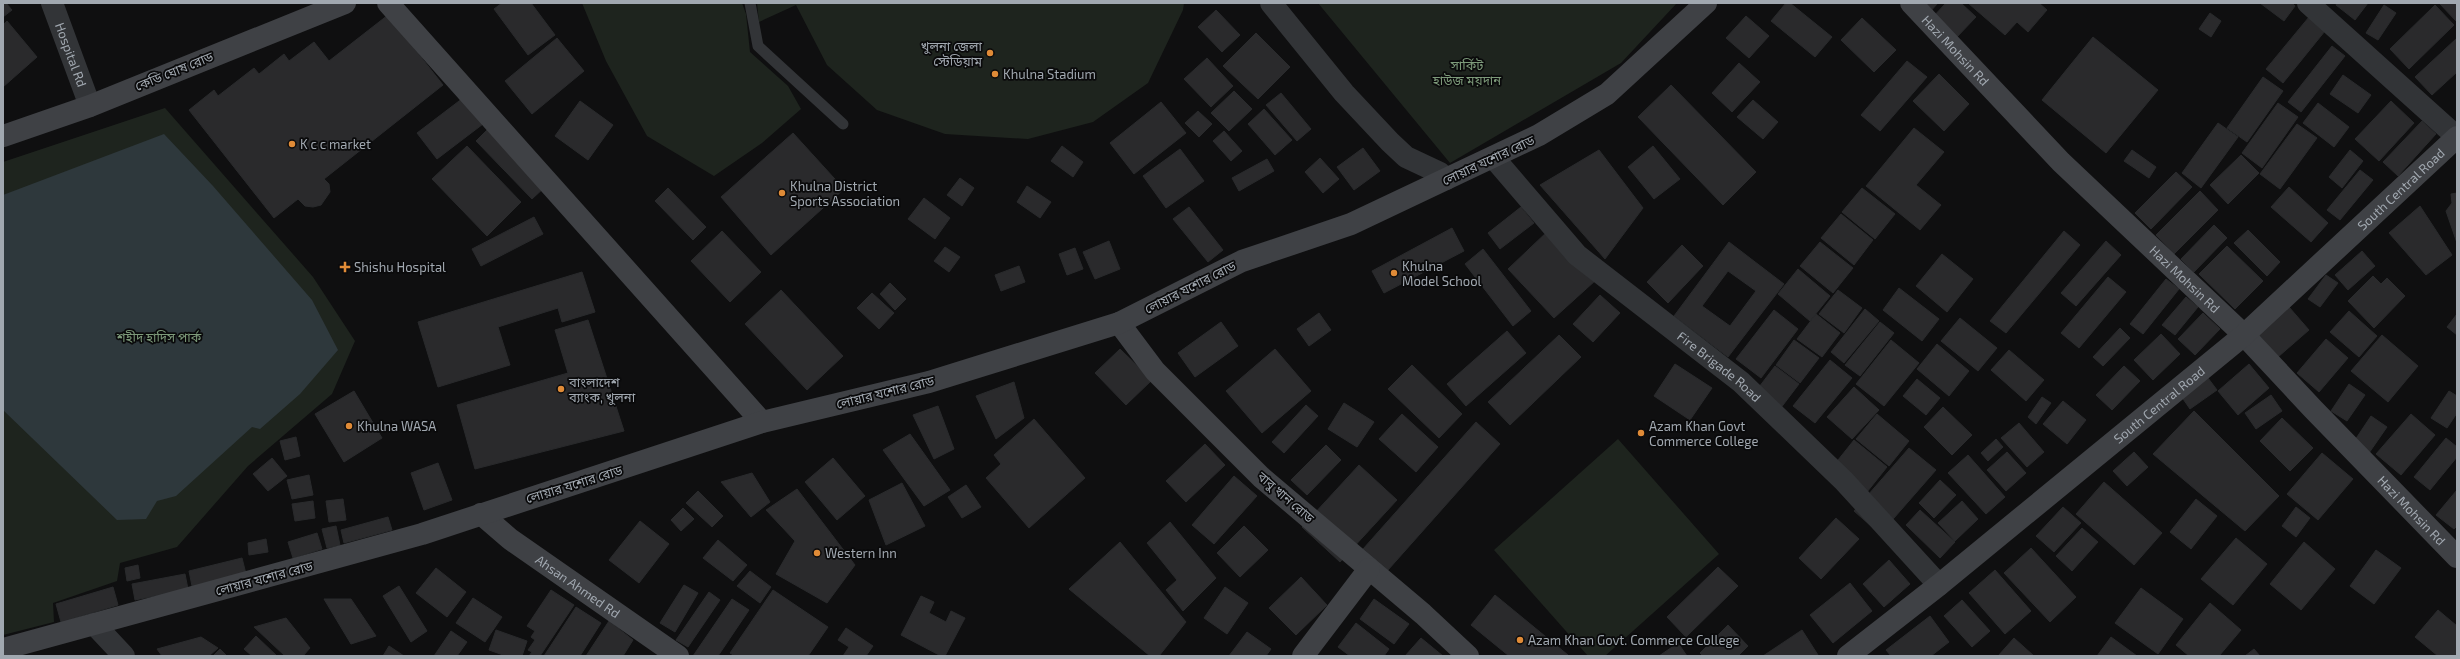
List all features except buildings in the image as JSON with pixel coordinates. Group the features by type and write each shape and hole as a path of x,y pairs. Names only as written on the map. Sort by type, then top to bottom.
{"street":[{"name":"Hospital Rd","path":"52,3 90,106"},
{"name":"কেডি ঘোষ রোড","path":"3,136 90,106 345,3"},
{"path":"388,3 762,422"},
{"path":"1271,3 1344,93 1390,142 1406,157 1440,173 1446,179"},
{"name":"লোয়ার যশোর রোড","path":"3,649 422,534 762,422 929,382 1119,323 1242,261 1351,224 1539,135 1607,94 1706,3"},
{"name":"Hazi Mohsin Rd","path":"1911,3 2061,162 2244,335 2313,409 2457,557"},
{"path":"2308,3 2457,137"},
{"name":"South Central Road","path":"1848,656 1939,585 2244,335 2457,137"},
{"name":"Fire Brigade Road","path":"1493,157 1577,255 1741,382 1844,481 1939,585"},
{"name":"বাবু খান রোড","path":"1119,323 1156,371 1261,477 1370,569 1468,656"},
{"name":"Ahsan Ahmed Rd","path":"481,514 510,539 678,656"},
{"path":"1303,656 1370,569"},
{"path":"94,624 124,656"}],"lane":[{"path":"750,3 758,46 843,124"}],"green space":[{"path":"582,3 742,3 746,14 750,52 788,86 801,109 762,143 714,176 647,136 606,61"},
{"name":"খুলনা জেলা স্টেডিয়াম","path":"757,3 1184,3 1183,10 1148,83 1093,122 1028,139 945,134 877,110 827,65 796,5 759,22"},
{"name":"সার্কিট হাউজ ময়দান","path":"1318,3 1677,3 1621,63 1450,163"},
{"name":"শহীদ হাদিস পার্ক","path":"165,108 313,277 355,341 332,394 248,466 177,547 120,563 117,581 53,603 54,622 3,635 3,162"},
{"name":"Azam Khan Govt Commerce College","path":"1618,439 1719,554 1605,656 1588,656 1494,550"}],"shaded area":[{"name":"শহীদ হাদিস পার্ক","path":"164,134 213,186 312,300 338,350 300,394 260,429 252,427 176,496 157,501 146,519 117,520 3,410 3,195"}],"place":[{"name":"খুলনা জেলা স্টেডিয়াম","path":"990,53"},
{"name":"Khulna Stadium","path":"995,74"},
{"name":"K c c market","path":"292,144"},
{"name":"Khulna District Sports Association","path":"782,193"},
{"name":"Shishu Hospital","path":"345,267"},
{"name":"Khulna Model School","path":"1394,273"},
{"name":"বাংলাদেশ ব্যাংক, খুলনা","path":"561,389"},
{"name":"Khulna WASA","path":"349,426"},
{"name":"Azam Khan Govt Commerce College","path":"1641,433"},
{"name":"Western Inn","path":"817,553"},
{"name":"Azam Khan Govt. Commerce College","path":"1520,640"}]}
